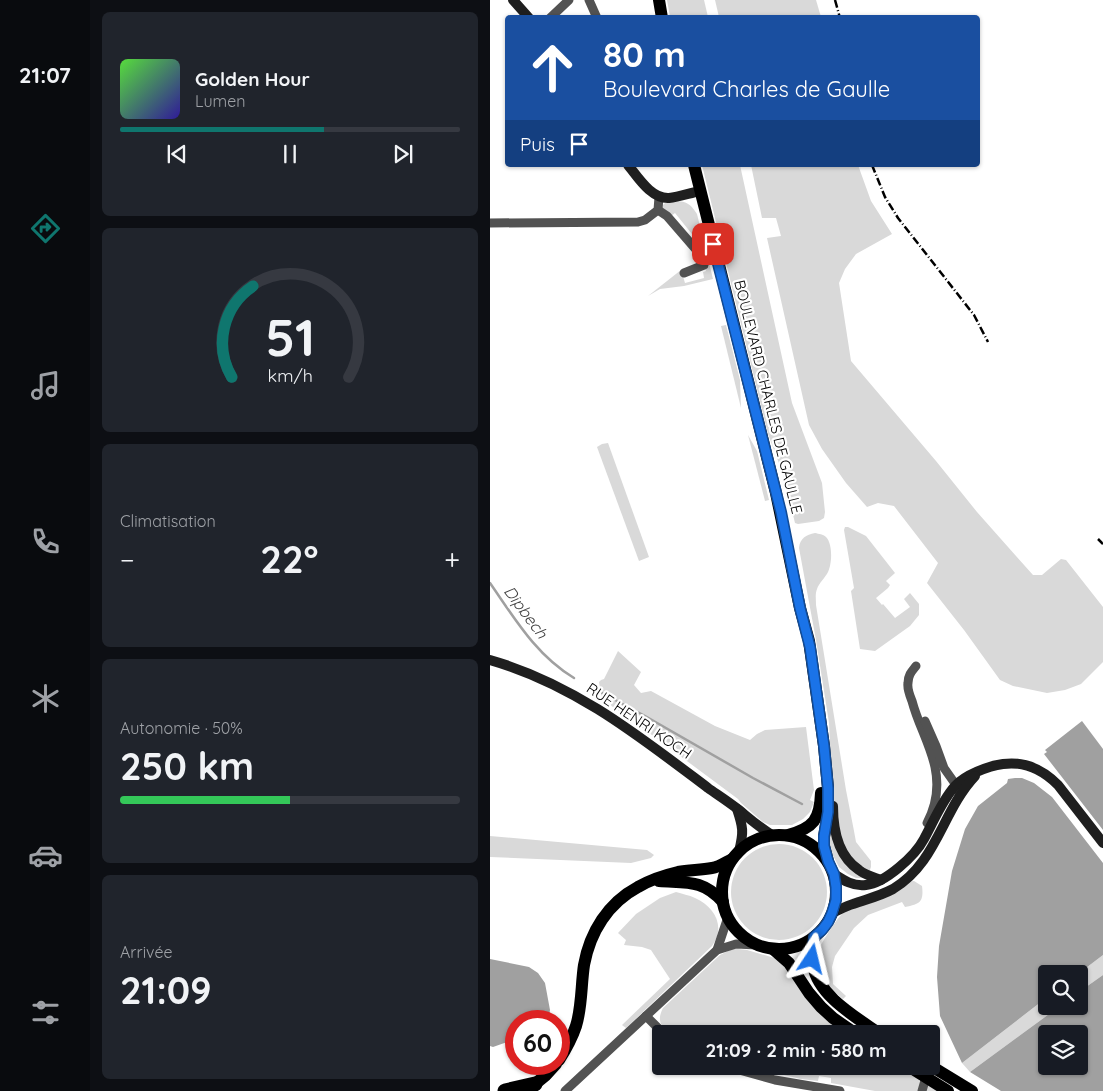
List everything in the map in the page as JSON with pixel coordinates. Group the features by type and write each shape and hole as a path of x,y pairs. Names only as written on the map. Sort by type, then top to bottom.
{"highway":[{"path":"506,1091 531,1088"}],"main road":[{"path":"513,0 526,15"},
{"path":"659,0 662,15"},
{"path":"630,167 651,191 659,197 670,198 700,191"},
{"name":"BOULEVARD CHARLES DE GAULLE","path":"694,167 778,503 808,641 824,746 828,788 828,812 824,836 824,846 828,861"},
{"name":"BOULEVARD CHARLES DE GAULLE","path":"788,835 802,831 811,825 818,815 822,789 802,642 800,608"},
{"name":"RUE HENRI KOCH","path":"490,660 555,684 594,706 639,736 762,829 772,834"},
{"name":"BOULEVARD CHARLES DE GAULLE","path":"824,746 831,767 834,831 840,846 849,862 858,870 881,880"},
{"path":"834,874 856,885 866,885 881,880 895,871 923,841 945,799 956,786 965,778 997,765 1026,765 1043,772 1058,785 1103,844"},
{"path":"832,913 852,904 875,898 894,888 912,874 933,846 961,792 980,772"},
{"path":"722,902 724,874 736,855 743,838 742,824 736,808"},
{"path":"570,1041 580,1006 584,964 589,944 600,922 616,903 640,886 653,881 678,872 713,868 736,855 748,843 760,837 772,834 788,835 811,844 828,861 834,874 836,900 828,922 814,937 788,948 773,949 757,945 735,929 722,902 711,890 700,884 653,881"},
{"path":"814,937 812,952 815,975 830,996 868,1025"},
{"path":"773,949 790,963 809,993 821,1007 843,1025"},
{"path":"521,1091 531,1088 546,1075"},
{"path":"932,1075 948,1091"},
{"path":"936,1075 972,1091"}],"street":[{"path":"553,15 569,0"},
{"path":"588,0 596,15"},
{"path":"490,223 638,222 645,220 658,210 659,197"},
{"path":"658,210 667,216 702,256 704,265 684,273"},
{"path":"913,853 932,814 937,785 930,748 916,716 909,692 909,674 916,666"},
{"path":"909,692 928,727 944,768 956,786 956,792 929,845 924,859"},
{"path":"718,950 728,917"},
{"path":"565,1091 718,950 736,944 757,945"},
{"path":"646,1016 655,1025"},
{"path":"757,1075 775,1080 840,1091"},
{"path":"922,1091 928,1075"}],"shaded area":[{"path":"667,0 704,0 708,15 670,15"},
{"path":"715,0 816,0 820,15 719,15"},
{"path":"702,167 740,167 792,403 822,483 824,518 819,521 795,523 783,474 768,434"},
{"path":"751,167 859,167 871,201 892,234 856,254 845,269 839,283 851,361 977,512 1033,575 1042,575 1061,559 1066,560 1103,607 1103,662 1081,684 1065,690 1047,693 1013,686 1000,680 927,583 938,563 894,506 878,503 867,507 846,483 822,449 809,425 767,238 781,236 776,218 762,218"},
{"path":"673,201 687,203 697,214 713,279 684,286 660,289 648,296 681,270 685,283 704,278 703,272 706,271 702,256 699,253 704,249 675,213 671,216 663,209 665,203"},
{"path":"726,325 740,380 741,408 721,326"},
{"path":"748,435 757,451 769,500 765,501"},
{"path":"608,443 649,557 639,561 597,447"},
{"path":"845,527 866,536 895,573 886,581 890,585 888,588 876,598 882,605 895,618 910,607 904,599 910,593 919,604 919,615 910,626 875,651 860,649 851,591 854,588"},
{"path":"815,533 826,537 831,549 831,559 827,574 817,589 816,605 856,842 871,861 868,875 864,878 856,878 839,867 828,846 831,767 829,723 799,548 804,538"},
{"path":"618,651 641,672 634,685 641,693 651,691 715,726 750,740 765,730 806,727 814,790 810,800 814,802 810,812 803,819 792,825 770,825 763,822 738,799 602,700 599,682 604,679"},
{"path":"1082,721 1103,749 1103,830 1044,754 1047,752 1045,750"},
{"path":"1022,778 1034,783 1052,797 1103,863 1103,955 1088,966 1038,965 1038,1004 962,1063 940,1016 937,977 939,946 952,871 965,829 978,806 1007,783 1008,779"},
{"path":"490,836 647,850 654,855 651,858 631,863 490,857"},
{"path":"779,844 797,848 813,858 823,874 827,892 823,910 813,926 797,936 779,940 761,936 745,926 735,910 731,892 735,874 745,858 761,848"},
{"path":"914,881 922,886 920,901 905,907 902,902 868,915 854,928 835,956 832,967 833,984 846,996 843,999 826,983 820,969 819,949 829,931 846,910 906,882"},
{"path":"676,892 695,898 713,912 718,925 716,939 712,946 626,1028 622,1025 670,979 651,950 624,945 626,940 618,933 636,914 660,898"},
{"path":"732,949 738,949 778,959 839,1025 662,1025 660,1016 663,1008 720,955"},
{"path":"1103,955 1103,975 1088,986 1088,966"},
{"path":"490,959 529,967 538,973 545,983 550,1010 505,1010 505,1043 493,1047 490,1046"},
{"path":"1103,975 1103,1091 1001,1091 970,1072 1048,1015 1088,1015 1088,986"},
{"path":"1038,1004 1038,1015 1048,1015 970,1072 962,1063"},
{"path":"783,1075 915,1075 923,1087 931,1085 940,1091 875,1091 831,1083 831,1078 819,1076 818,1081"}],"waterway":[{"name":"Dipbech","path":"490,583 537,647 548,659 574,678"},
{"path":"602,693 802,804"}],"railway":[{"path":"835,0 839,15"},
{"path":"873,167 885,197 898,218 974,315 988,342"},
{"path":"1098,539 1103,544"}],"route":[{"path":"713,244 784,525 808,641 824,746 828,812 824,846 834,874 836,900 828,922 814,937 812,959"}]}
